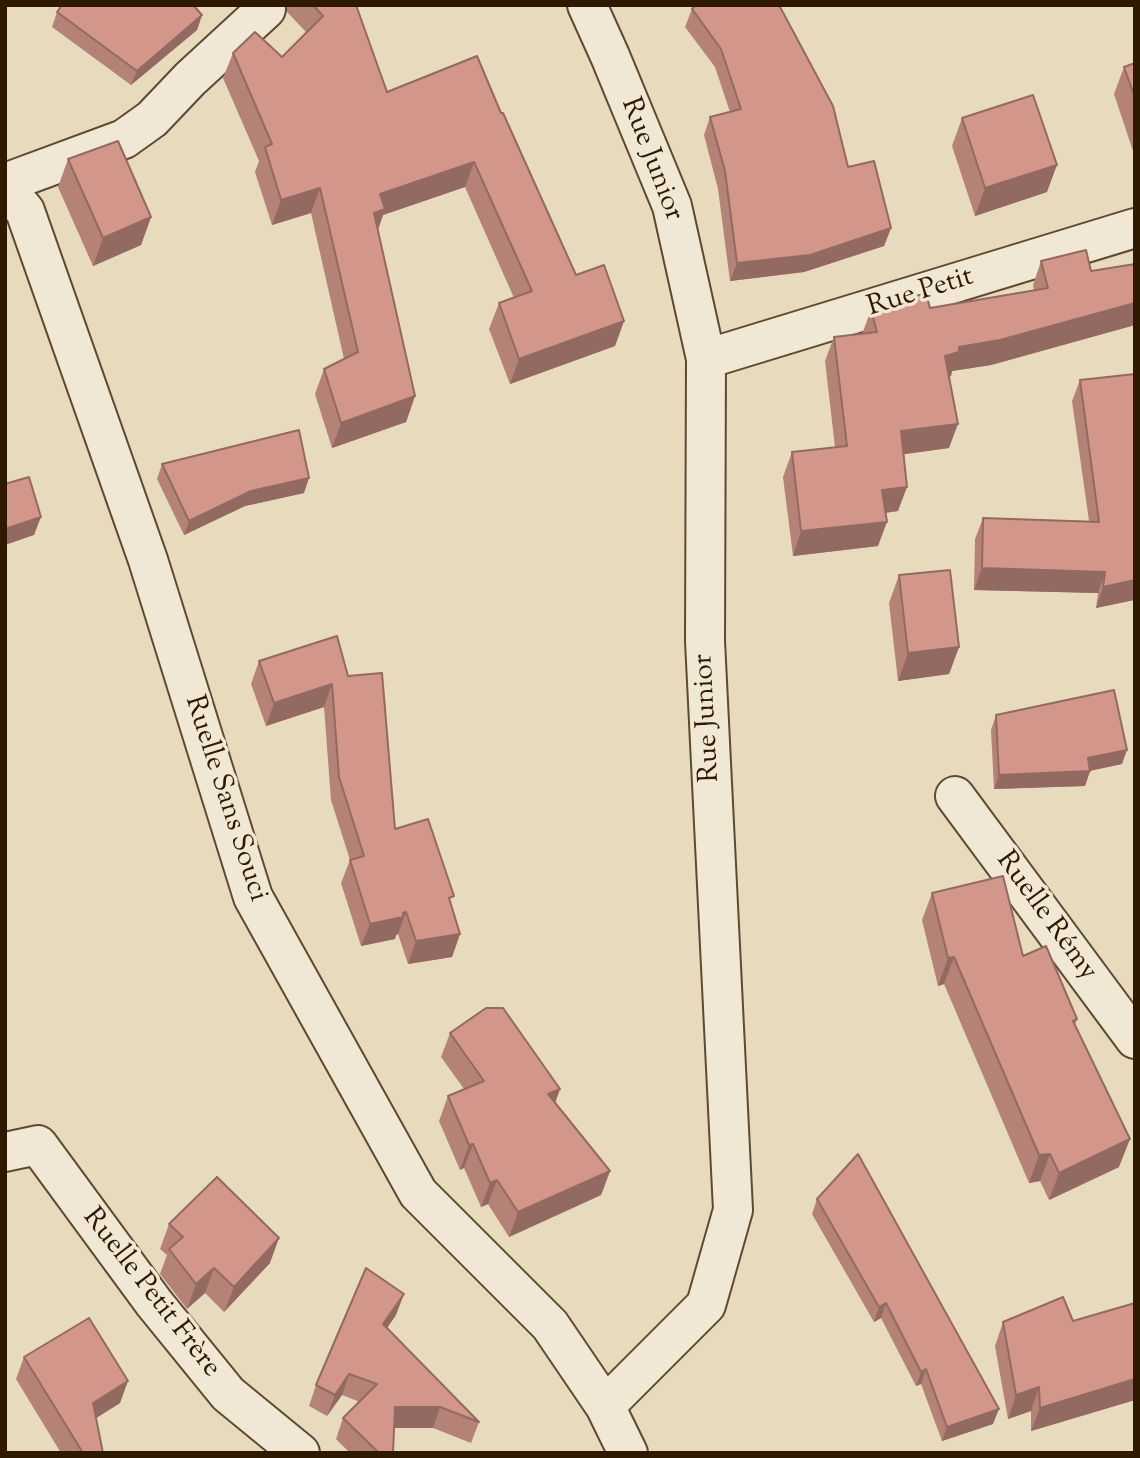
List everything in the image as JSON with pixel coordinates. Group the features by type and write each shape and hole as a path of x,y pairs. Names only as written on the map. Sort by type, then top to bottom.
{"street":[{"name":"Rue Junior","path":"587,5 672,206 706,359 705,641 733,1210 706,1305 605,1406"},
{"path":"5,185 124,139 152,119 190,79 267,9"},
{"name":"Ruelle Sans Souci","path":"5,185 25,211 148,561 253,897 418,1194 550,1325 605,1406 628,1453"},
{"name":"Rue Petit","path":"706,359 1135,228"},
{"name":"Ruelle Rémy","path":"955,796 1135,1039"},
{"name":"Ruelle Petit Frère","path":"5,1152 38,1145 154,1303 228,1394 300,1453"}],"building":[{"path":"62,5 193,5 202,15 137,71 57,12"},
{"path":"313,5 356,5 387,92 477,56 576,275 604,265 624,321 519,359 499,303 532,291 474,162 380,194 385,209 374,213 415,396 341,423 324,369 358,352 320,188 281,200 265,147 272,144 233,53 255,32 282,57 323,16"},
{"path":"696,5 779,5 833,106 848,167 874,161 891,228 810,255 737,263 725,171 710,117 741,109 721,49 692,9"},
{"path":"1135,63 1135,98 1124,67"},
{"path":"1033,95 1057,165 985,188 962,118"},
{"path":"118,141 151,217 103,238 68,159"},
{"path":"1086,250 1091,271 1135,264 1135,303 1000,340 959,347 959,352 945,356 958,424 901,431 907,487 882,490 887,522 801,531 792,452 847,446 834,337 877,332 871,310 926,293 930,308 1048,288 1041,261"},
{"path":"1135,374 1135,580 1103,587 1105,572 982,568 983,518 1099,522 1080,380"},
{"path":"299,430 309,478 251,491 189,521 162,464"},
{"path":"29,477 41,517 5,529 5,484"},
{"path":"950,570 959,647 908,653 899,575"},
{"path":"337,636 348,676 382,673 395,829 428,819 454,896 449,898 460,934 416,941 406,912 403,917 370,924 350,860 364,856 339,777 332,684 274,703 259,661"},
{"path":"1114,690 1127,750 1088,758 1090,771 999,775 996,715"},
{"path":"1003,876 1023,956 1046,946 1077,1019 1073,1021 1130,1139 1059,1173 1050,1154 1039,1155 954,957 948,958 932,893"},
{"path":"486,1008 503,1008 560,1089 548,1094 610,1171 518,1212 497,1180 490,1183 473,1144 469,1145 448,1096 484,1081 450,1033"},
{"path":"858,1154 999,1409 947,1427 926,1369 921,1372 886,1303 879,1307 817,1199"},
{"path":"217,1177 279,1238 234,1287 214,1268 196,1284 169,1249 183,1237 169,1224"},
{"path":"366,1268 404,1294 383,1324 479,1422 440,1407 395,1407 393,1453 379,1453 343,1418 377,1384 349,1374 335,1395 316,1385"},
{"path":"1063,1297 1073,1321 1135,1303 1135,1379 1040,1408 1039,1387 1016,1395 1003,1322"},
{"path":"89,1318 128,1381 93,1403 103,1453 83,1453 24,1357"}]}
